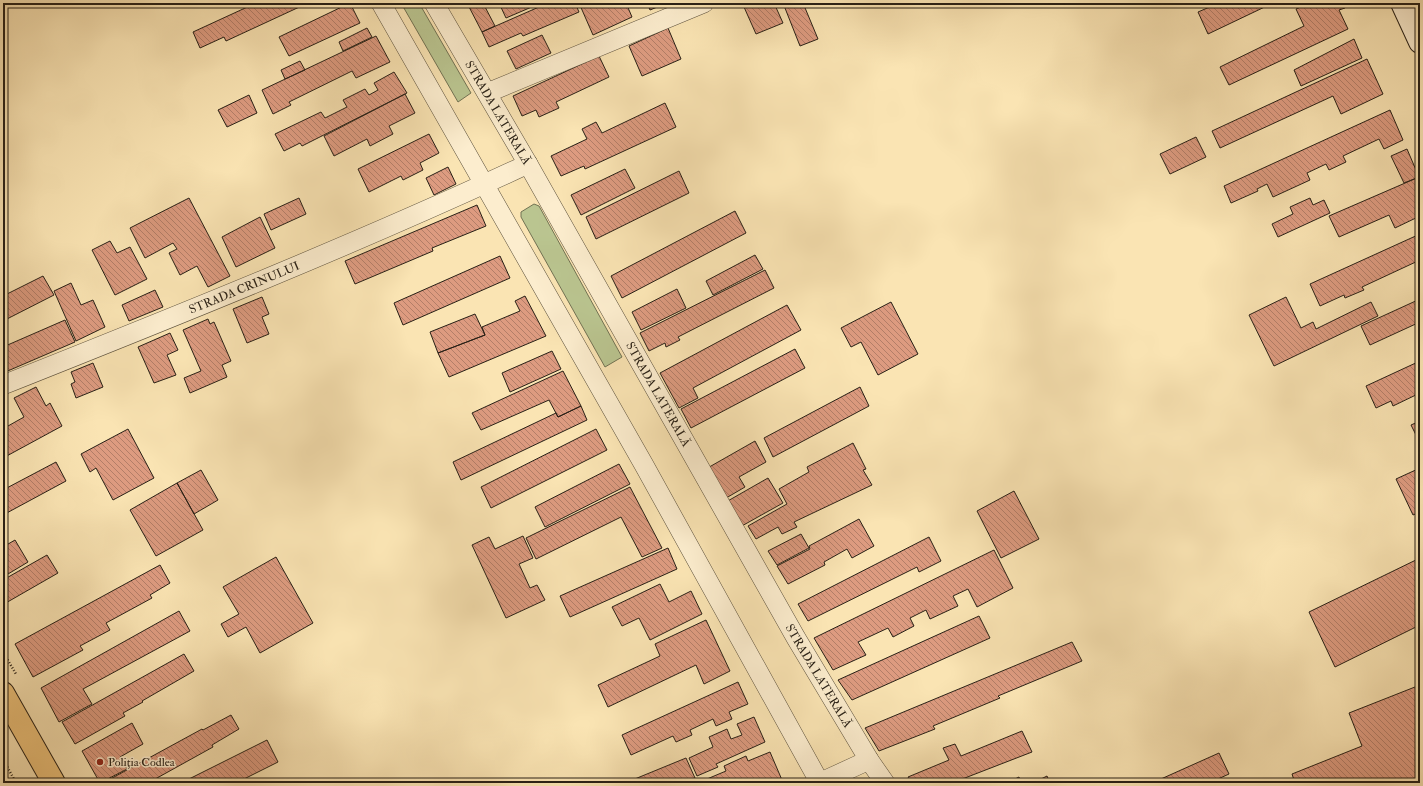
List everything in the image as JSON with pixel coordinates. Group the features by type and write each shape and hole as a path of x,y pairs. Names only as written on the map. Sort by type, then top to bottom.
{"highway":[{"path":"3,693 54,783"}],"main road":[{"path":"1402,3 1420,42"}],"street":[{"path":"381,3 483,185 644,465 820,783 869,760"},
{"name":"STRADA LATERALĂ","path":"434,3 528,164 792,632 869,760 885,783"},
{"path":"487,93 704,3"},
{"name":"STRADA CRINULUI","path":"3,385 187,311 483,185 528,164"}],"path":[{"path":"3,759 16,783"}],"green space":[{"path":"401,3 419,3 471,93 458,102"},
{"path":"534,204 539,206 622,357 605,367 521,217 521,212"}],"building":[{"path":"256,3 308,3 226,41 224,37 200,48 193,32"},
{"path":"350,3 360,23 289,56 279,37"},
{"path":"467,3 483,3 495,26 482,32"},
{"path":"499,3 541,3 506,18"},
{"path":"548,3 575,3 579,12 523,36 521,33 489,47 482,32"},
{"path":"579,3 626,3 632,17 593,35"},
{"path":"647,3 667,3 650,10"},
{"path":"753,3 774,3 783,23 756,34 744,7"},
{"path":"783,3 803,3 818,39 800,46"},
{"path":"1211,3 1273,3 1208,34 1198,12 1212,6"},
{"path":"1310,3 1342,3 1345,8 1339,10 1348,29 1229,85 1220,67 1304,26 1296,9"},
{"path":"367,28 372,37 343,51 339,42"},
{"path":"668,28 681,59 642,76 629,46"},
{"path":"542,35 551,53 516,69 507,51"},
{"path":"376,36 390,62 356,78 352,71 289,102 291,105 273,114 262,90"},
{"path":"1354,39 1362,58 1301,86 1294,70"},
{"path":"599,56 609,77 556,102 559,108 539,117 536,110 522,116 513,96"},
{"path":"1367,59 1383,94 1341,114 1333,96 1220,148 1212,131"},
{"path":"300,61 305,70 285,79 281,70"},
{"path":"394,72 407,93 302,146 300,143 284,151 275,134 321,112 325,118 347,107 343,100 365,89 369,95 378,90 374,83"},
{"path":"405,94 415,113 389,126 393,134 370,146 367,139 334,156 324,136"},
{"path":"249,95 257,113 227,127 218,110"},
{"path":"665,103 676,127 585,169 584,166 561,176 551,156 587,139 582,129 596,122 602,133"},
{"path":"1390,110 1403,140 1384,149 1379,139 1343,156 1346,162 1329,170 1326,164 1307,173 1310,180 1273,197 1267,184 1257,189 1258,191 1231,203 1224,186"},
{"path":"429,134 439,153 420,163 423,170 403,180 401,176 369,192 358,169"},
{"path":"1196,137 1206,157 1170,174 1160,154"},
{"path":"1407,149 1419,177 1404,183 1391,156"},
{"path":"448,167 456,184 434,195 426,178"},
{"path":"625,169 635,188 581,215 571,195"},
{"path":"679,171 689,193 596,239 586,217"},
{"path":"1419,177 1420,216 1395,228 1389,215 1339,237 1329,216"},
{"path":"189,198 230,276 208,287 197,266 180,275 169,253 177,249 173,243 145,258 130,228"},
{"path":"299,198 306,214 271,230 264,214"},
{"path":"1310,198 1313,205 1324,200 1330,213 1278,237 1272,224 1293,214 1290,207"},
{"path":"477,205 486,226 432,248 433,251 355,284 345,261"},
{"path":"735,211 746,233 622,298 611,276"},
{"path":"260,217 275,248 236,267 222,237"},
{"path":"1420,234 1420,260 1362,287 1364,290 1345,298 1344,295 1320,306 1310,284"},
{"path":"110,241 117,253 130,247 147,279 115,295 92,250"},
{"path":"755,255 763,269 713,295 706,281"},
{"path":"500,256 510,278 403,325 394,303"},
{"path":"765,270 774,288 678,337 680,340 666,347 665,343 649,351 640,333"},
{"path":"43,276 54,295 3,321 3,296"},
{"path":"71,283 81,305 93,300 105,327 76,341 54,291"},
{"path":"677,289 686,308 641,330 632,312"},
{"path":"155,290 163,307 129,321 122,305"},
{"path":"525,296 546,336 449,377 438,353 485,335 482,327 520,311 515,301"},
{"path":"262,297 269,314 262,317 269,334 247,343 233,309"},
{"path":"1286,297 1301,328 1313,322 1316,329 1371,302 1378,316 1274,366 1249,315"},
{"path":"1420,299 1420,322 1370,345 1361,326"},
{"path":"891,302 918,354 878,375 861,342 851,347 841,328"},
{"path":"787,305 801,330 693,388 698,398 679,408 660,373"},
{"path":"475,314 485,335 438,353 430,332"},
{"path":"208,319 210,324 214,322 231,361 222,365 227,377 190,393 184,378 201,371 183,330"},
{"path":"65,320 75,342 3,373 3,347"},
{"path":"170,333 178,350 167,355 176,375 154,383 138,347"},
{"path":"795,349 805,368 691,428 681,409"},
{"path":"552,351 561,369 510,392 502,373"},
{"path":"1420,361 1420,393 1393,406 1391,401 1376,408 1366,386"},
{"path":"93,363 103,387 76,398 71,384 75,382 71,372"},
{"path":"563,371 581,406 558,417 549,400 481,430 472,413"},
{"path":"36,387 46,406 50,403 62,426 3,458 3,417 8,426 24,417 14,398"},
{"path":"860,387 869,406 773,457 764,438"},
{"path":"581,406 587,420 461,480 453,462 556,413 558,417"},
{"path":"1420,421 1420,443 1411,425"},
{"path":"128,429 154,478 113,500 96,468 90,472 81,454"},
{"path":"596,429 607,450 491,508 481,487"},
{"path":"755,441 766,462 739,477 745,487 721,501 704,470"},
{"path":"853,443 866,469 863,470 872,485 794,522 797,527 782,534 778,527 756,539 748,526 787,504 779,489 809,472 807,467"},
{"path":"56,462 66,481 3,515 3,490"},
{"path":"619,464 630,484 545,527 535,507"},
{"path":"1420,468 1420,512 1413,515 1396,479"},
{"path":"201,470 218,500 194,514 177,483"},
{"path":"768,478 783,503 740,527 726,502"},
{"path":"177,483 203,530 156,556 130,510"},
{"path":"630,487 662,548 642,557 621,517 536,559 526,538"},
{"path":"1014,491 1039,539 1001,558 977,511"},
{"path":"859,519 874,546 852,558 847,549 824,562 825,565 788,584 777,566 810,549 809,546"},
{"path":"801,534 809,548 777,565 768,551"},
{"path":"523,536 533,558 519,564 530,588 537,585 545,600 506,618 472,545 489,537 495,549"},
{"path":"929,537 941,561 919,572 917,567 808,621 798,604"},
{"path":"15,540 28,562 3,577 3,547"},
{"path":"668,548 677,569 570,617 560,596"},
{"path":"994,550 1013,588 977,607 968,589 953,596 958,606 930,619 926,610 910,618 914,626 893,637 888,628 858,642 866,655 833,670 814,638"},
{"path":"47,555 58,573 4,604 3,580"},
{"path":"276,557 313,623 260,653 246,627 228,637 221,624 239,614 223,587"},
{"path":"1420,558 1420,625 1335,667 1309,612"},
{"path":"160,565 170,583 150,595 152,598 106,623 110,630 80,646 83,650 33,677 15,644"},
{"path":"660,584 669,602 691,591 702,614 650,640 639,618 622,626 612,607"},
{"path":"179,611 190,631 83,689 92,704 59,722 41,688"},
{"path":"979,616 990,638 852,700 838,680"},
{"path":"706,620 730,671 704,684 696,665 608,707 598,685 660,656 655,644"},
{"path":"1072,642 1082,661 998,696 1000,698 933,726 935,729 879,751 865,728"},
{"path":"184,654 194,671 123,713 125,716 75,744 62,722"},
{"path":"738,682 748,704 729,712 732,719 716,726 713,719 690,730 692,735 676,742 673,736 631,755 622,735"},
{"path":"1420,685 1420,783 1295,783 1292,774 1362,746 1349,713"},
{"path":"231,715 239,729 212,745 213,747 148,783 103,783 202,729 203,730"},
{"path":"754,717 765,742 716,764 718,767 697,776 689,758 713,747 709,737 727,729 731,739 742,735 737,724"},
{"path":"132,723 143,744 120,757 127,769 100,783 82,751"},
{"path":"1022,731 1032,752 952,783 912,783 908,777 949,760 943,748 955,744 961,756"},
{"path":"267,740 278,762 236,783 181,783"},
{"path":"770,752 782,780 775,783 709,783 707,779 726,771 724,766 746,756 748,761"},
{"path":"1219,753 1229,774 1209,783 1152,783"},
{"path":"686,758 695,778 682,783 625,783"},
{"path":"1047,776 1050,783 1033,783"},
{"path":"1019,777 1021,783 1007,783"}],"place":[{"name":"Poliția Codlea","path":"100,762"}]}
